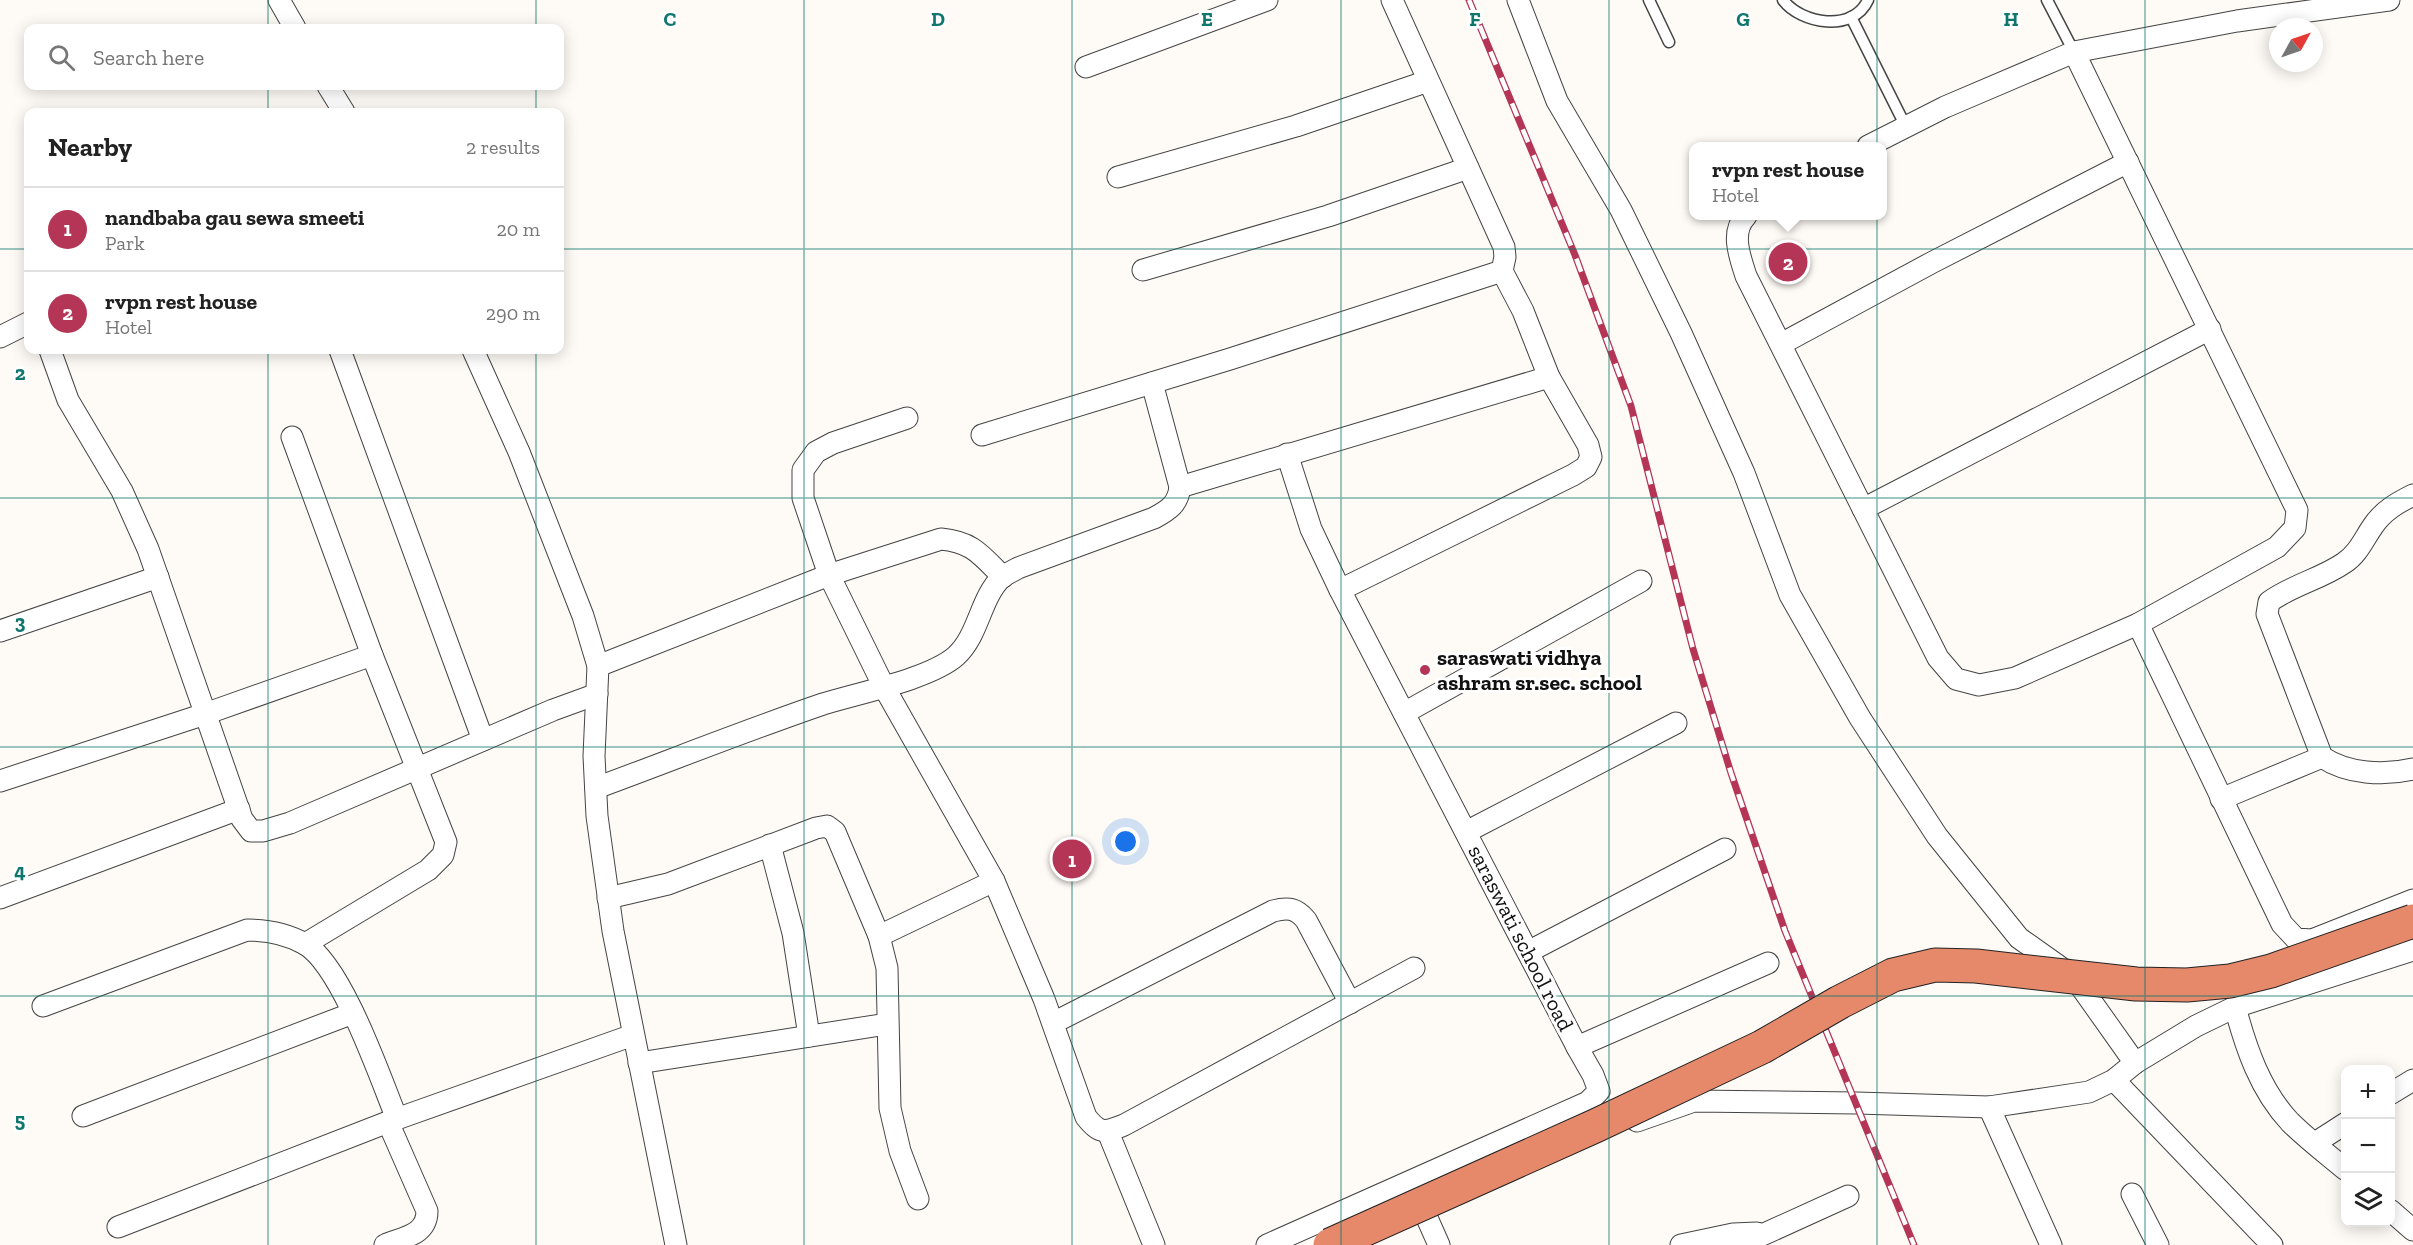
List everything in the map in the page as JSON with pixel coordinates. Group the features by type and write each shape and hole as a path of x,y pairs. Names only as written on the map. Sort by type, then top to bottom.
{"highway":[{"path":"1330,1245 1595,1126 1762,1047 1840,1002 1893,975 1935,966 1976,966 2136,984 2187,985 2230,981 2271,971 2413,921"}],"street":[{"path":"279,0 293,24"},
{"path":"1086,67 1267,0"},
{"path":"1341,590 1574,475 1586,467 1591,457 1588,445 1549,377 1523,311 1502,271 1505,257 1504,247 1392,0"},
{"path":"1518,0 1557,101 1621,210 1681,333 1744,473 1790,595 1860,718 1944,845 2019,938 2074,977 2135,1064"},
{"path":"1878,142 1946,107 2074,52 2237,21 2389,0"},
{"path":"1742,220 1737,245 1746,276 1938,658 1956,679 1979,685 2014,678 2138,624 2277,547 2295,528 2297,510 2074,52"},
{"path":"1118,177 1296,126 1428,81"},
{"path":"330,90 342,108"},
{"path":"1780,344 2128,162"},
{"path":"1143,270 1328,216 1468,168"},
{"path":"982,435 1502,271"},
{"path":"0,337 24,325"},
{"path":"1863,508 2210,329"},
{"path":"51,354 68,400 122,491 148,549 242,819 251,831 263,831 290,822 553,710 597,694"},
{"path":"341,354 483,740"},
{"path":"475,354 519,452 583,616 598,666 594,756 597,816 608,898 633,1035 676,1245"},
{"path":"1180,487 1549,377"},
{"path":"596,788 824,704 884,687 935,669 956,656 972,634 992,591 1003,577 1018,568 1154,518 1170,509 1179,498 1180,487 1152,383"},
{"path":"907,418 833,443 816,452 803,470 803,498 829,575 884,687 994,881 1053,1023 1086,1117 1096,1129 1108,1132 1124,1125 1414,968"},
{"path":"292,436 372,655 446,842 443,855 428,870 305,944"},
{"name":"saraswati school road","path":"1267,1245 1588,1102 1599,1091 1593,1075 1404,713 1311,529 1287,454"},
{"path":"2413,495 2390,507 2374,524 2359,549 2344,563 2280,594 2269,602 2267,614 2322,756 2334,765 2355,770 2396,773 2413,769"},
{"path":"598,666 829,575 941,539 959,540 975,549 1003,577"},
{"path":"0,631 158,577"},
{"path":"1404,713 1641,581"},
{"path":"2138,624 2282,924 2296,939 2312,940 2413,900"},
{"path":"0,781 206,714 372,655"},
{"path":"1466,832 1676,723"},
{"path":"2221,799 2322,756"},
{"path":"0,898 239,809"},
{"path":"608,898 668,884 816,828 827,826 835,832 879,936 886,968 890,1108 900,1150 918,1199"},
{"path":"770,845 793,933 810,1036"},
{"path":"1528,952 1725,849"},
{"path":"879,936 994,881"},
{"path":"1053,1023 1273,910 1285,908 1298,910 1306,920 1350,1003"},
{"path":"43,1006 247,930 271,930 305,944 325,963 353,1013 427,1211 427,1221 420,1231 385,1245"},
{"path":"1370,1245 1617,1128 1694,1101 1857,1102 1989,1107 2089,1092 2114,1080 2135,1064 2196,1026 2235,1007 2413,950"},
{"path":"1577,1047 1768,963"},
{"path":"2235,1007 2245,1045 2265,1087 2290,1121 2341,1166"},
{"path":"82,1116 353,1013"},
{"path":"639,1063 887,1024"},
{"path":"118,1227 392,1121 633,1035"},
{"path":"2114,1080 2272,1245"},
{"path":"2395,1091 2413,1080"},
{"path":"1989,1107 2051,1245"},
{"path":"2315,1143 2341,1126"},
{"path":"1108,1132 1154,1245"},
{"path":"2132,1194 2158,1245"},
{"path":"1740,1245 1848,1196"},
{"path":"2395,1214 2413,1230"},
{"path":"1427,1218 1439,1245"},
{"path":"1681,1245 1733,1234 1767,1233"}],"lane":[{"path":"1649,0 1670,42"},
{"path":"1783,0 1806,18 1830,22 1851,17 1866,5 1868,0"},
{"path":"2047,0 2074,52"},
{"path":"1851,17 1906,127"}],"railway":[{"path":"1469,0 1575,255 1631,406 1693,649 1731,773 1785,931 1914,1245"}],"place":[{"name":"rvpn rest house","path":"1788,262"},
{"name":"saraswati vidhya ashram sr.sec. school","path":"1425,670"},
{"name":"nandbaba gau sewa smeeti","path":"1072,859"}]}
